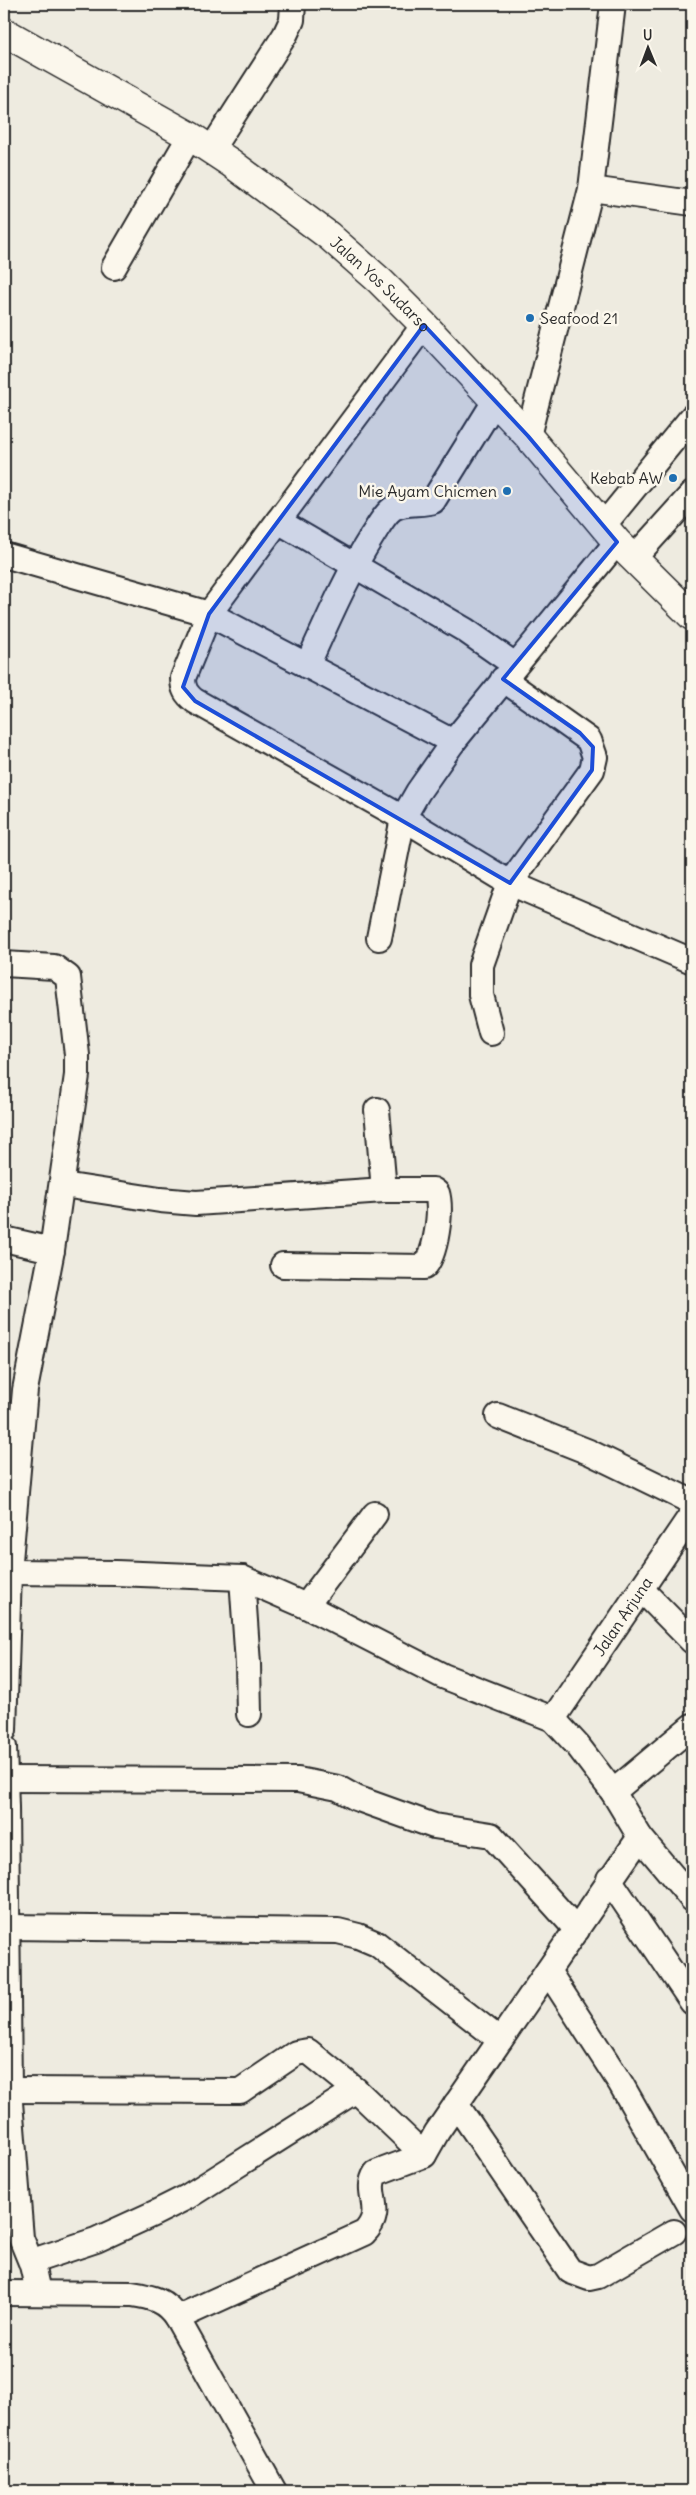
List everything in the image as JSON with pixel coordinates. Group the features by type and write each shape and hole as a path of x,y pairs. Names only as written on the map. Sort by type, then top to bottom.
{"highway":[{"name":"Jalan Yos Sudarso","path":"4,32 201,143 329,236 380,281 424,326 528,436 618,542 692,616"}],"street":[{"path":"114,267 201,143 285,35 292,20 294,4"},
{"path":"528,436 591,189 613,4"},
{"path":"591,189 692,203"},
{"path":"424,326 209,614 183,678 183,687 187,695 403,818 510,883 692,961"},
{"path":"307,666 354,565 391,510 398,506 423,504 433,501 495,401"},
{"path":"379,938 403,818 418,792 453,742 509,672 618,542 692,417"},
{"path":"618,542 692,494"},
{"path":"278,521 465,630 509,672 589,740 595,757 592,770 510,883 481,965 481,994 491,1033"},
{"path":"4,555 209,614 453,742"},
{"path":"4,964 54,967 68,977 77,1056 77,1075 63,1185 52,1250 26,1375 9,1499 9,1572 4,1730"},
{"path":"377,1110 384,1190"},
{"path":"63,1185 160,1200 196,1203 384,1190 433,1190 437,1193 439,1206 434,1249 431,1260 424,1267 283,1264"},
{"path":"4,1238 52,1250"},
{"path":"498,1416 589,1452 692,1502"},
{"path":"306,1606 375,1514"},
{"name":"Jalan Arjuna","path":"553,1719 692,1514"},
{"path":"9,1572 116,1573 242,1578 306,1606 443,1676 553,1719 578,1746 613,1792 640,1837 692,1898"},
{"path":"242,1578 248,1664 249,1714"},
{"path":"642,1590 692,1641"},
{"path":"613,1792 692,1726"},
{"path":"4,1747 6,1780 7,2076 11,2192 38,2292"},
{"path":"6,1780 298,1780 338,1788 356,1798 434,1826 491,1835 577,1930"},
{"path":"178,2318 364,2233 373,2224 375,2216 372,2179 376,2173 424,2155 456,2104 640,1837"},
{"path":"609,1880 692,2002"},
{"path":"6,1932 338,1931 377,1944 500,2040"},
{"path":"548,1972 621,2084 692,2209"},
{"path":"7,2076 240,2091 296,2053 308,2051 356,2090 424,2155"},
{"path":"32,2265 42,2258 104,2236 187,2197 356,2090"},
{"path":"456,2104 570,2271 589,2278 598,2276 674,2232"},
{"path":"4,2293 132,2294 150,2297 170,2306 274,2491"}],"highlighted area":[{"path":"424,325 528,436 617,542 503,679 580,733 593,747 592,770 510,883 195,701 183,687 209,614"}],"place":[{"name":"Seafood 21","path":"530,318"},
{"name":"Kebab AW","path":"673,478"},
{"name":"Mie Ayam Chicmen","path":"507,491"}]}
